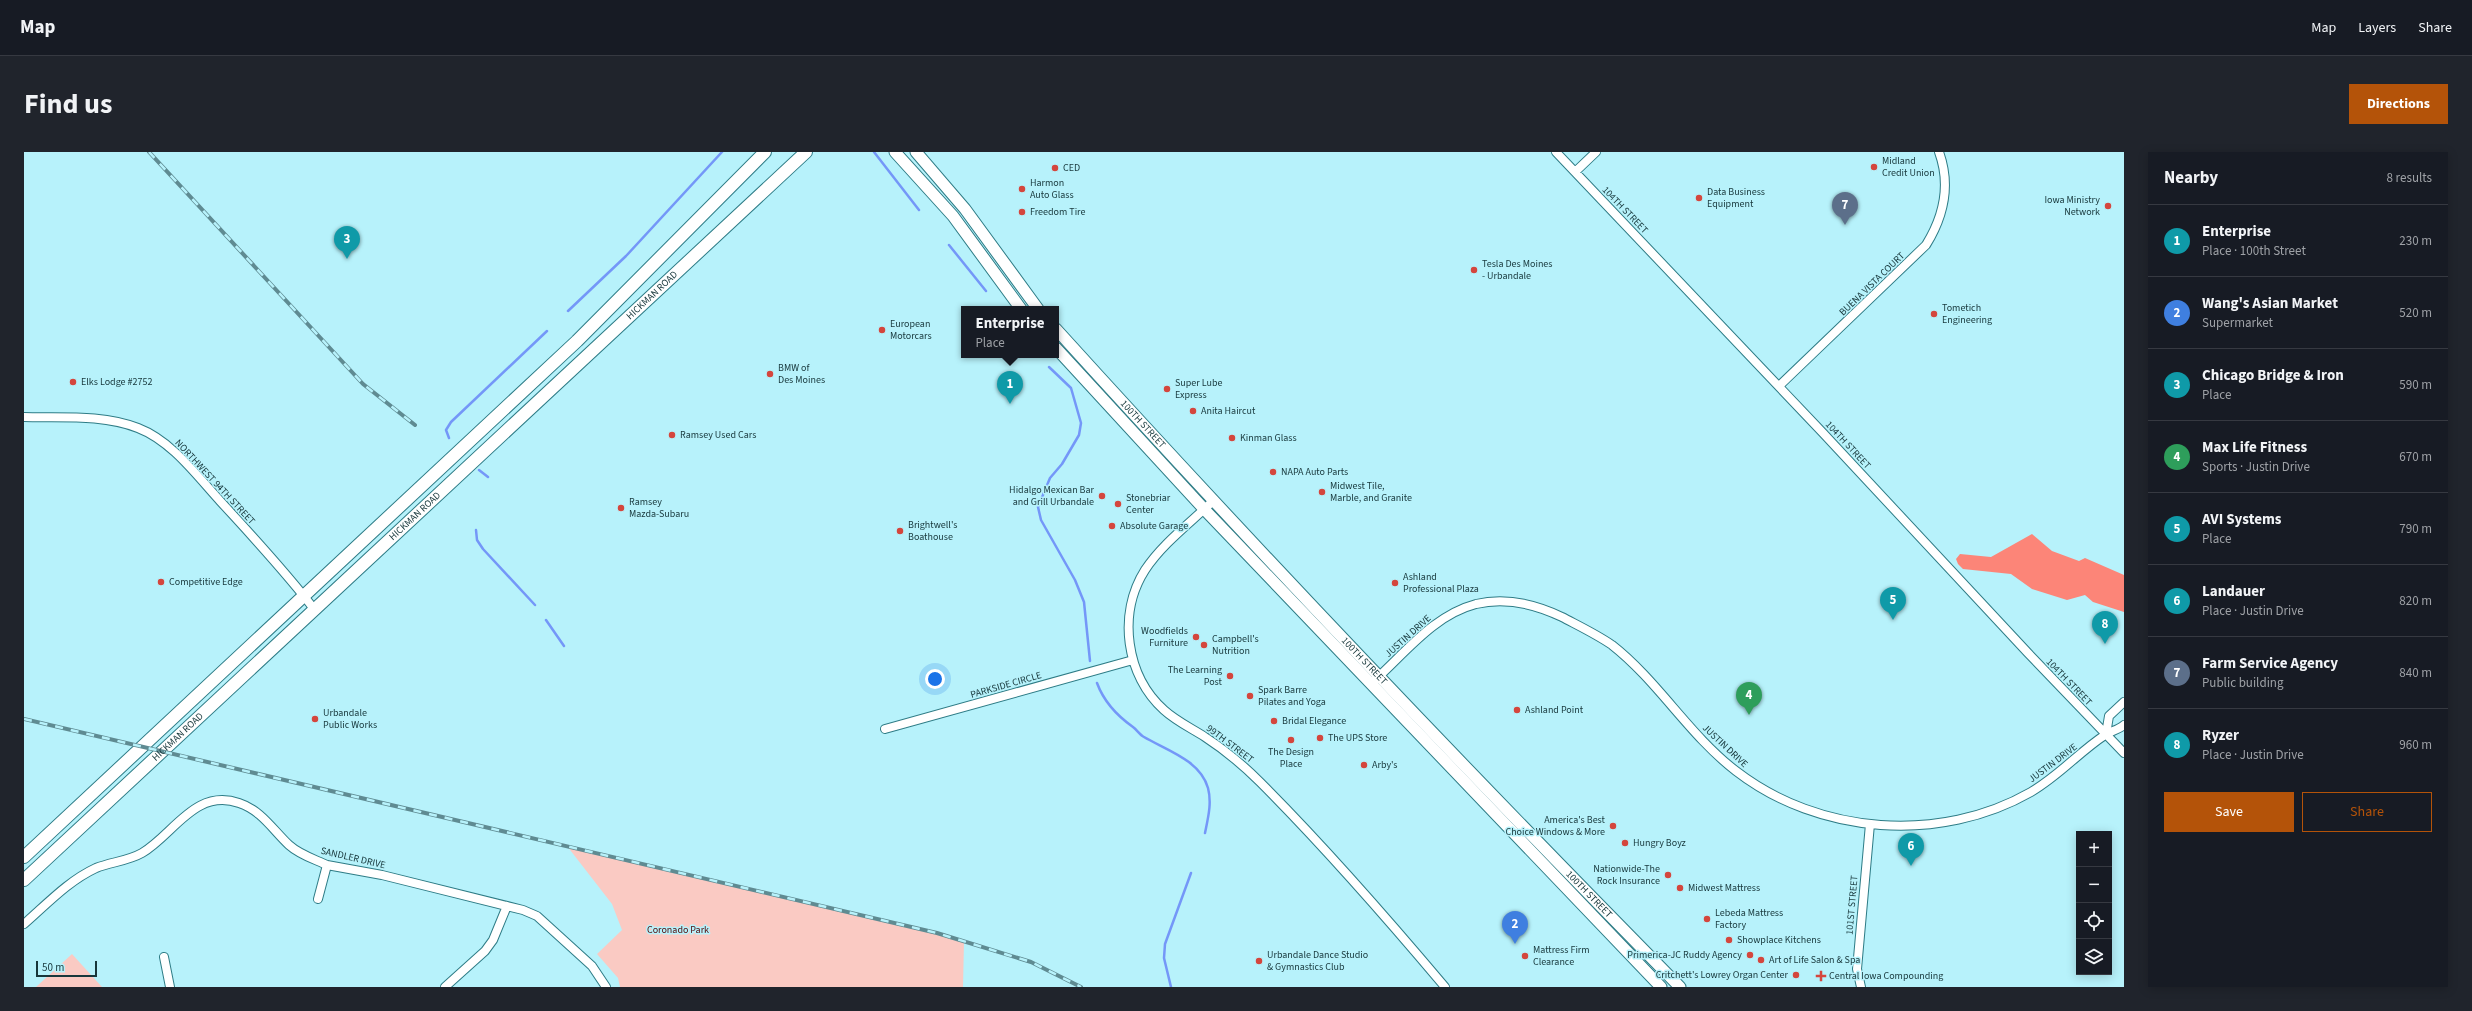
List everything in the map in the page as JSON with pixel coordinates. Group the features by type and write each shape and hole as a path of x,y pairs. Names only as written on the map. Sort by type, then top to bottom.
{"main road":[{"name":"HICKMAN ROAD","path":"24,857 577,341 765,152"},
{"name":"HICKMAN ROAD","path":"24,880 806,152"},
{"path":"895,152 953,216 1019,306"},
{"path":"916,152 965,209 1036,306"},
{"name":"100TH STREET","path":"1059,332 1213,501 1530,834 1680,987"},
{"name":"100TH STREET","path":"1059,351 1204,509 1661,987"}],"street":[{"name":"104TH STREET","path":"1556,152 1779,386 2022,648 2124,753"},
{"path":"1575,172 1596,152"},
{"name":"BUENA VISTA COURT","path":"1779,386 1926,245 1935,229 1942,211 1945,177 1939,152"},
{"name":"NORTHWEST 94TH STREET","path":"24,417 110,420 139,428 153,435 182,460 289,576 314,609"},
{"name":"99TH STREET","path":"1213,501 1156,555 1137,585 1132,598 1128,627 1133,660 1145,687 1164,710 1226,752 1256,779 1377,908 1445,987"},
{"name":"JUSTIN DRIVE","path":"1370,684 1437,622 1464,608 1485,602 1507,601 1538,607 1589,631 1613,646 1715,753 1757,786 1805,810 1832,818 1870,824 1916,825 1945,822 2006,804 2052,779 2106,734 2124,725"},
{"name":"PARKSIDE CIRCLE","path":"885,729 1133,660"},
{"path":"2106,734 2109,716 2124,702"},
{"name":"SANDLER DRIVE","path":"24,924 73,881 98,868 136,856 190,810 205,802 222,800 238,802 250,808 266,819 290,846 301,854 327,865 507,906 537,916 592,966 606,987"},
{"name":"101ST STREET","path":"1861,987 1856,969 1870,824"},
{"path":"318,900 327,865"},
{"path":"445,987 485,951 493,940 507,906"},
{"path":"164,957 170,987"}],"green space":[{"name":"Coronado Park","path":"567,846 964,941 963,987 620,987 618,978 597,954 622,930 612,904"},
{"path":"72,954 102,987 36,987"}],"shaded area":[{"path":"2032,534 2052,551 2079,561 2085,558 2124,575 2124,612 2093,602 2085,595 2067,600 2032,589 2011,574 1963,569 1958,564 1956,559 1960,554 1991,557"}],"waterway":[{"path":"568,311 626,256 722,152"},
{"path":"874,152 919,210"},
{"path":"949,245 986,291"},
{"path":"449,438 446,430 451,422 547,331"},
{"path":"1049,367 1071,388 1081,423 1079,435 1062,464 1050,478 1038,507 1041,520 1075,580 1084,602 1090,661"},
{"path":"479,470 488,477"},
{"path":"476,530 477,540 483,549 535,605"},
{"path":"546,620 564,646"},
{"path":"1097,683 1111,708 1121,718 1143,736 1172,751 1190,763 1204,778 1210,799 1205,833"},
{"path":"1171,987 1164,958 1165,944 1191,873"}],"railway":[{"path":"149,152 363,384 415,425"},
{"path":"24,719 937,933 1031,962 1081,987"}],"place":[{"name":"Midland Credit Union","path":"1874,167"},
{"name":"CED","path":"1055,168"},
{"name":"Harmon Auto Glass","path":"1022,189"},
{"name":"Data Business Equipment","path":"1699,198"},
{"name":"Iowa Ministry Network","path":"2108,206"},
{"name":"Freedom Tire","path":"1022,212"},
{"name":"Farm Service Agency","path":"1845,225"},
{"name":"Chicago Bridge & Iron","path":"347,259"},
{"name":"Tesla Des Moines - Urbandale","path":"1474,270"},
{"name":"Tometich Engineering","path":"1934,314"},
{"name":"European Motorcars","path":"882,330"},
{"name":"BMW of Des Moines","path":"770,374"},
{"name":"Elks Lodge #2752","path":"73,382"},
{"name":"Super Lube Express","path":"1167,389"},
{"name":"Enterprise","path":"1010,404"},
{"name":"Anita Haircut","path":"1193,411"},
{"name":"Ramsey Used Cars","path":"672,435"},
{"name":"Kinman Glass","path":"1232,438"},
{"name":"NAPA Auto Parts","path":"1273,472"},
{"name":"Midwest Tile, Marble, and Granite","path":"1322,492"},
{"name":"Hidalgo Mexican Bar and Grill Urbandale","path":"1102,496"},
{"name":"Stonebriar Center","path":"1118,504"},
{"name":"Ramsey Mazda-Subaru","path":"621,508"},
{"name":"Absolute Garage","path":"1112,526"},
{"name":"Brightwell's Boathouse","path":"900,531"},
{"name":"Competitive Edge","path":"161,582"},
{"name":"Ashland Professional Plaza","path":"1395,583"},
{"name":"AVI Systems","path":"1893,620"},
{"name":"Woodfields Furniture","path":"1196,637"},
{"name":"Ryzer","path":"2105,644"},
{"name":"Campbell's Nutrition","path":"1204,645"},
{"name":"The Learning Post","path":"1230,676"},
{"name":"Spark Barre Pilates and Yoga","path":"1250,696"},
{"name":"Ashland Point","path":"1517,710"},
{"name":"Max Life Fitness","path":"1749,715"},
{"name":"Urbandale Public Works","path":"315,719"},
{"name":"Bridal Elegance","path":"1274,721"},
{"name":"The UPS Store","path":"1320,738"},
{"name":"The Design Place","path":"1291,740"},
{"name":"Arby's","path":"1364,765"},
{"name":"America's Best Choice Windows & More","path":"1613,826"},
{"name":"Hungry Boyz","path":"1625,843"},
{"name":"Landauer","path":"1911,866"},
{"name":"Nationwide-The Rock Insurance","path":"1668,875"},
{"name":"Midwest Mattress","path":"1680,888"},
{"name":"Lebeda Mattress Factory","path":"1707,919"},
{"name":"Showplace Kitchens","path":"1729,940"},
{"name":"Wang's Asian Market","path":"1515,944"},
{"name":"Primerica-JC Ruddy Agency","path":"1750,955"},
{"name":"Mattress Firm Clearance","path":"1525,956"},
{"name":"Art of Life Salon & Spa","path":"1761,960"},
{"name":"Urbandale Dance Studio & Gymnastics Club","path":"1259,961"},
{"name":"Critchett's Lowrey Organ Center","path":"1796,975"},
{"name":"Central Iowa Compounding","path":"1821,976"}]}
